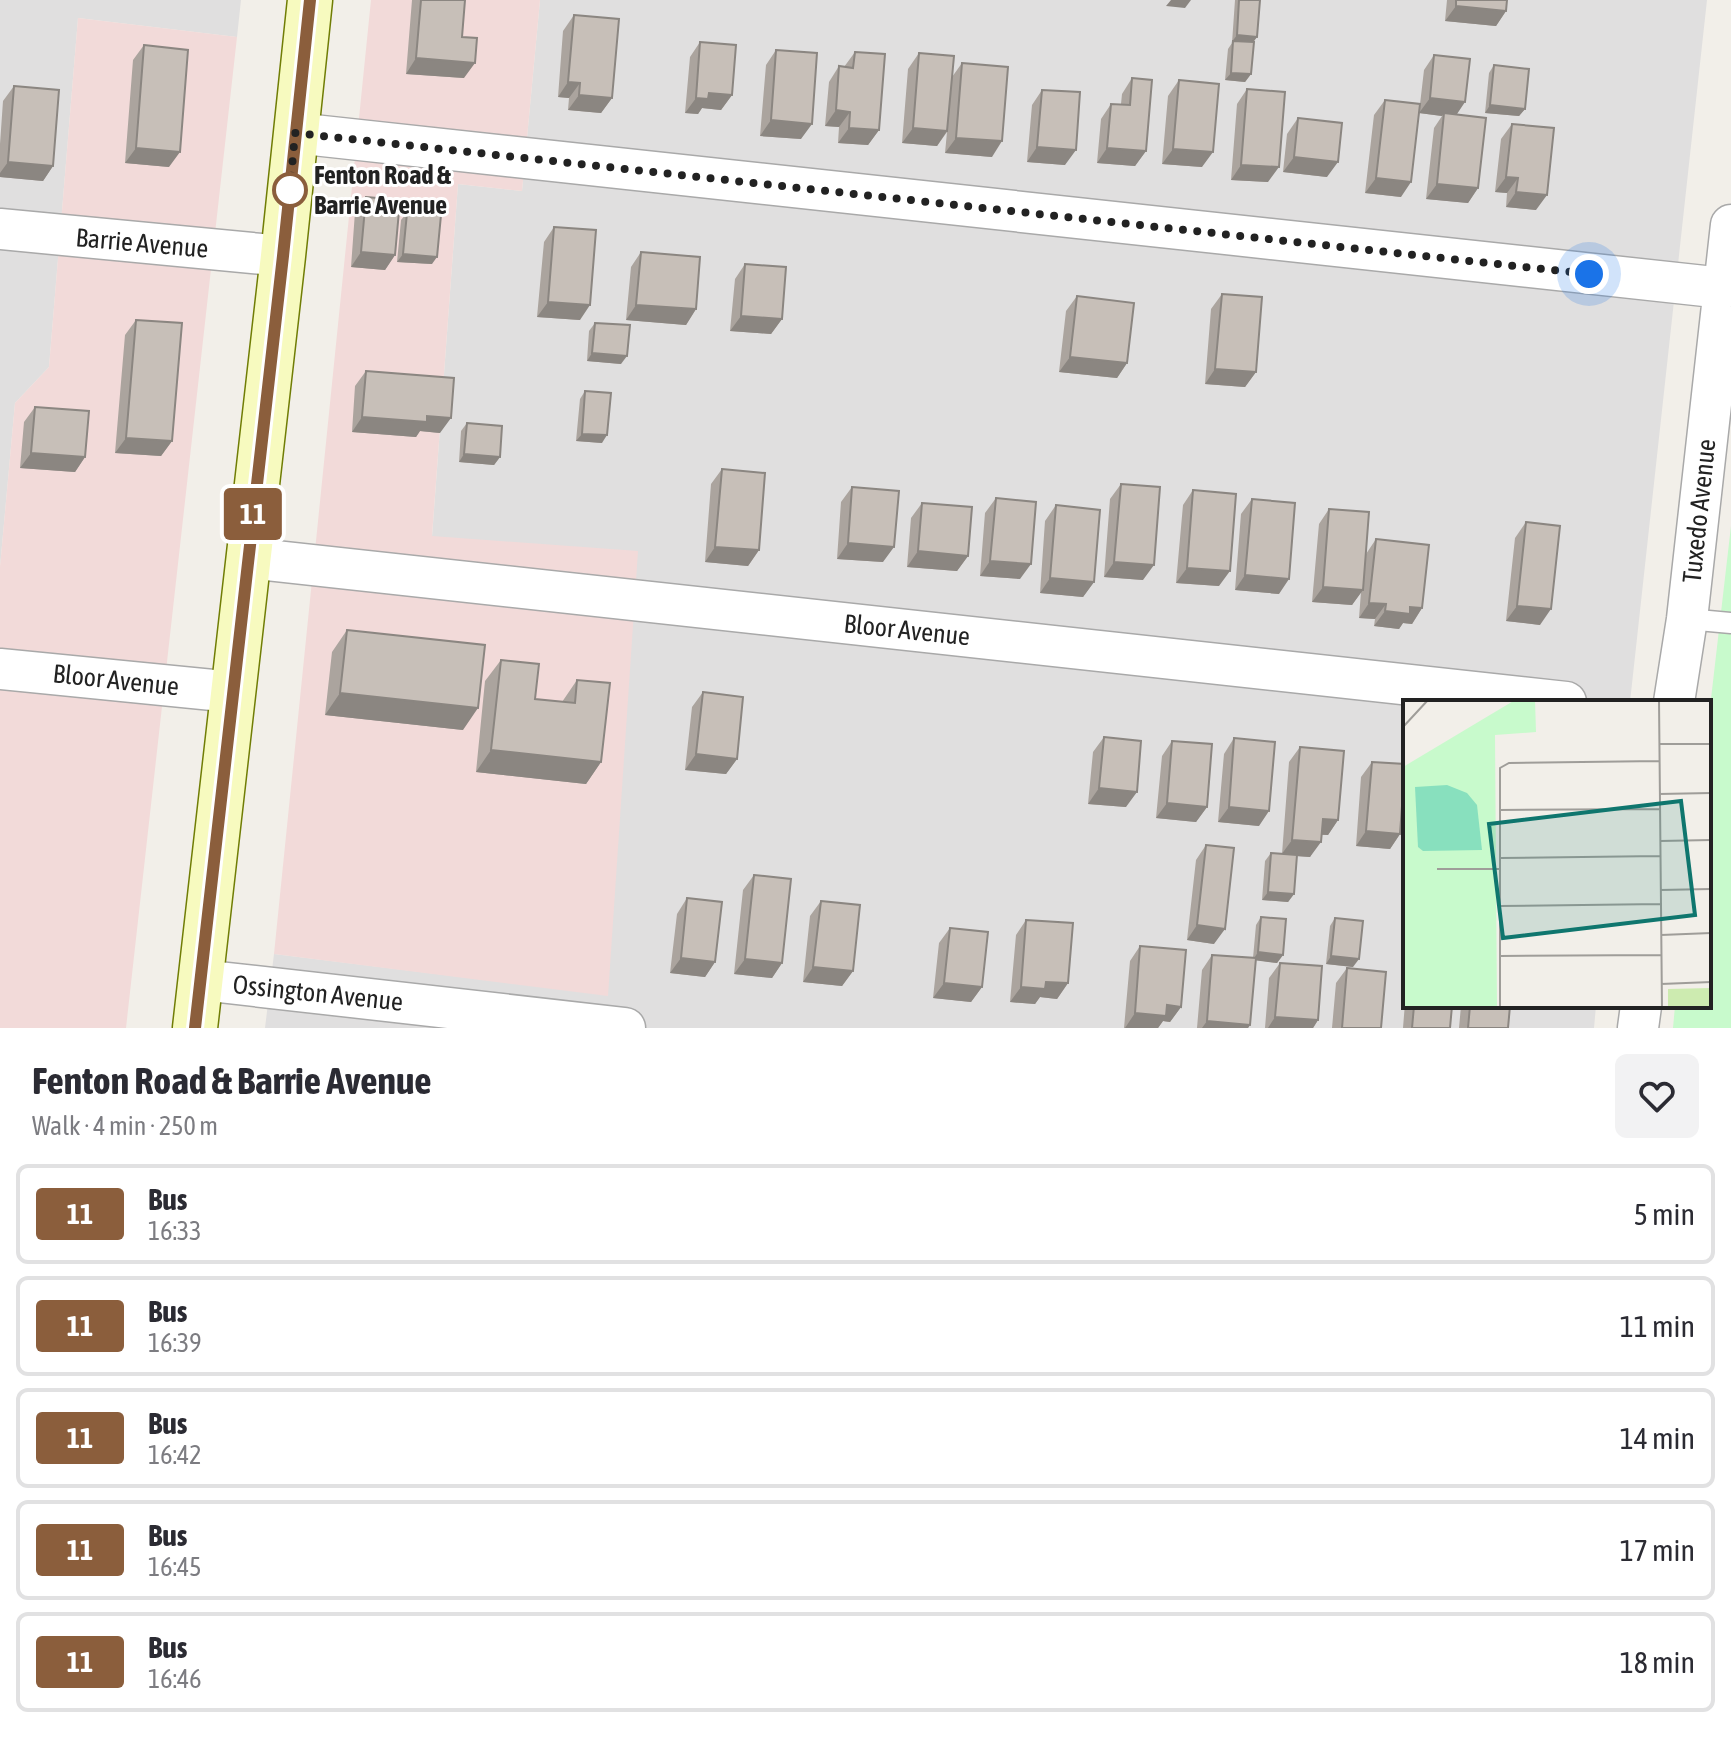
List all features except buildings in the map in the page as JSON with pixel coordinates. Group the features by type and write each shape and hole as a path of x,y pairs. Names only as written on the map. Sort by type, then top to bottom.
{"street":[{"path":"195,1028 310,0"},
{"path":"295,133 1723,288"},
{"name":"Tuxedo Avenue","path":"1674,700 1687,619 1731,225"},
{"name":"Barrie Avenue","path":"0,229 283,256"},
{"name":"Bloor Avenue","path":"248,558 1548,700"},
{"name":"Bloor Avenue","path":"0,669 233,692"},
{"name":"Ossington Avenue","path":"201,980 625,1028"},
{"path":"1638,1028 1641,1008"}],"lane":[{"path":"1687,619 1731,623"}],"shaded area":[{"path":"0,0 241,0 237,37 78,18 49,367 15,403 0,567"},
{"path":"371,0 540,0 522,191 458,184 432,536 638,551 608,996 274,954"},
{"path":"540,0 1707,0 1630,700 1403,700 1403,1008 1596,1008 1594,1028 265,1028 274,954 608,995 432,537 458,184 522,191"},
{"path":"78,18 237,37 126,1028 0,1028 0,567 15,403 49,367"}],"green space":[{"path":"1731,526 1731,1028 1673,1028 1675,1008 1711,1008 1711,700"}],"bus line":[{"name":"11","path":"195,1028 310,0"}],"place":[{"name":"Fenton Road & Barrie Avenue","path":"290,190"}],"route":[{"path":"290,190 295,133 1589,274"}]}
